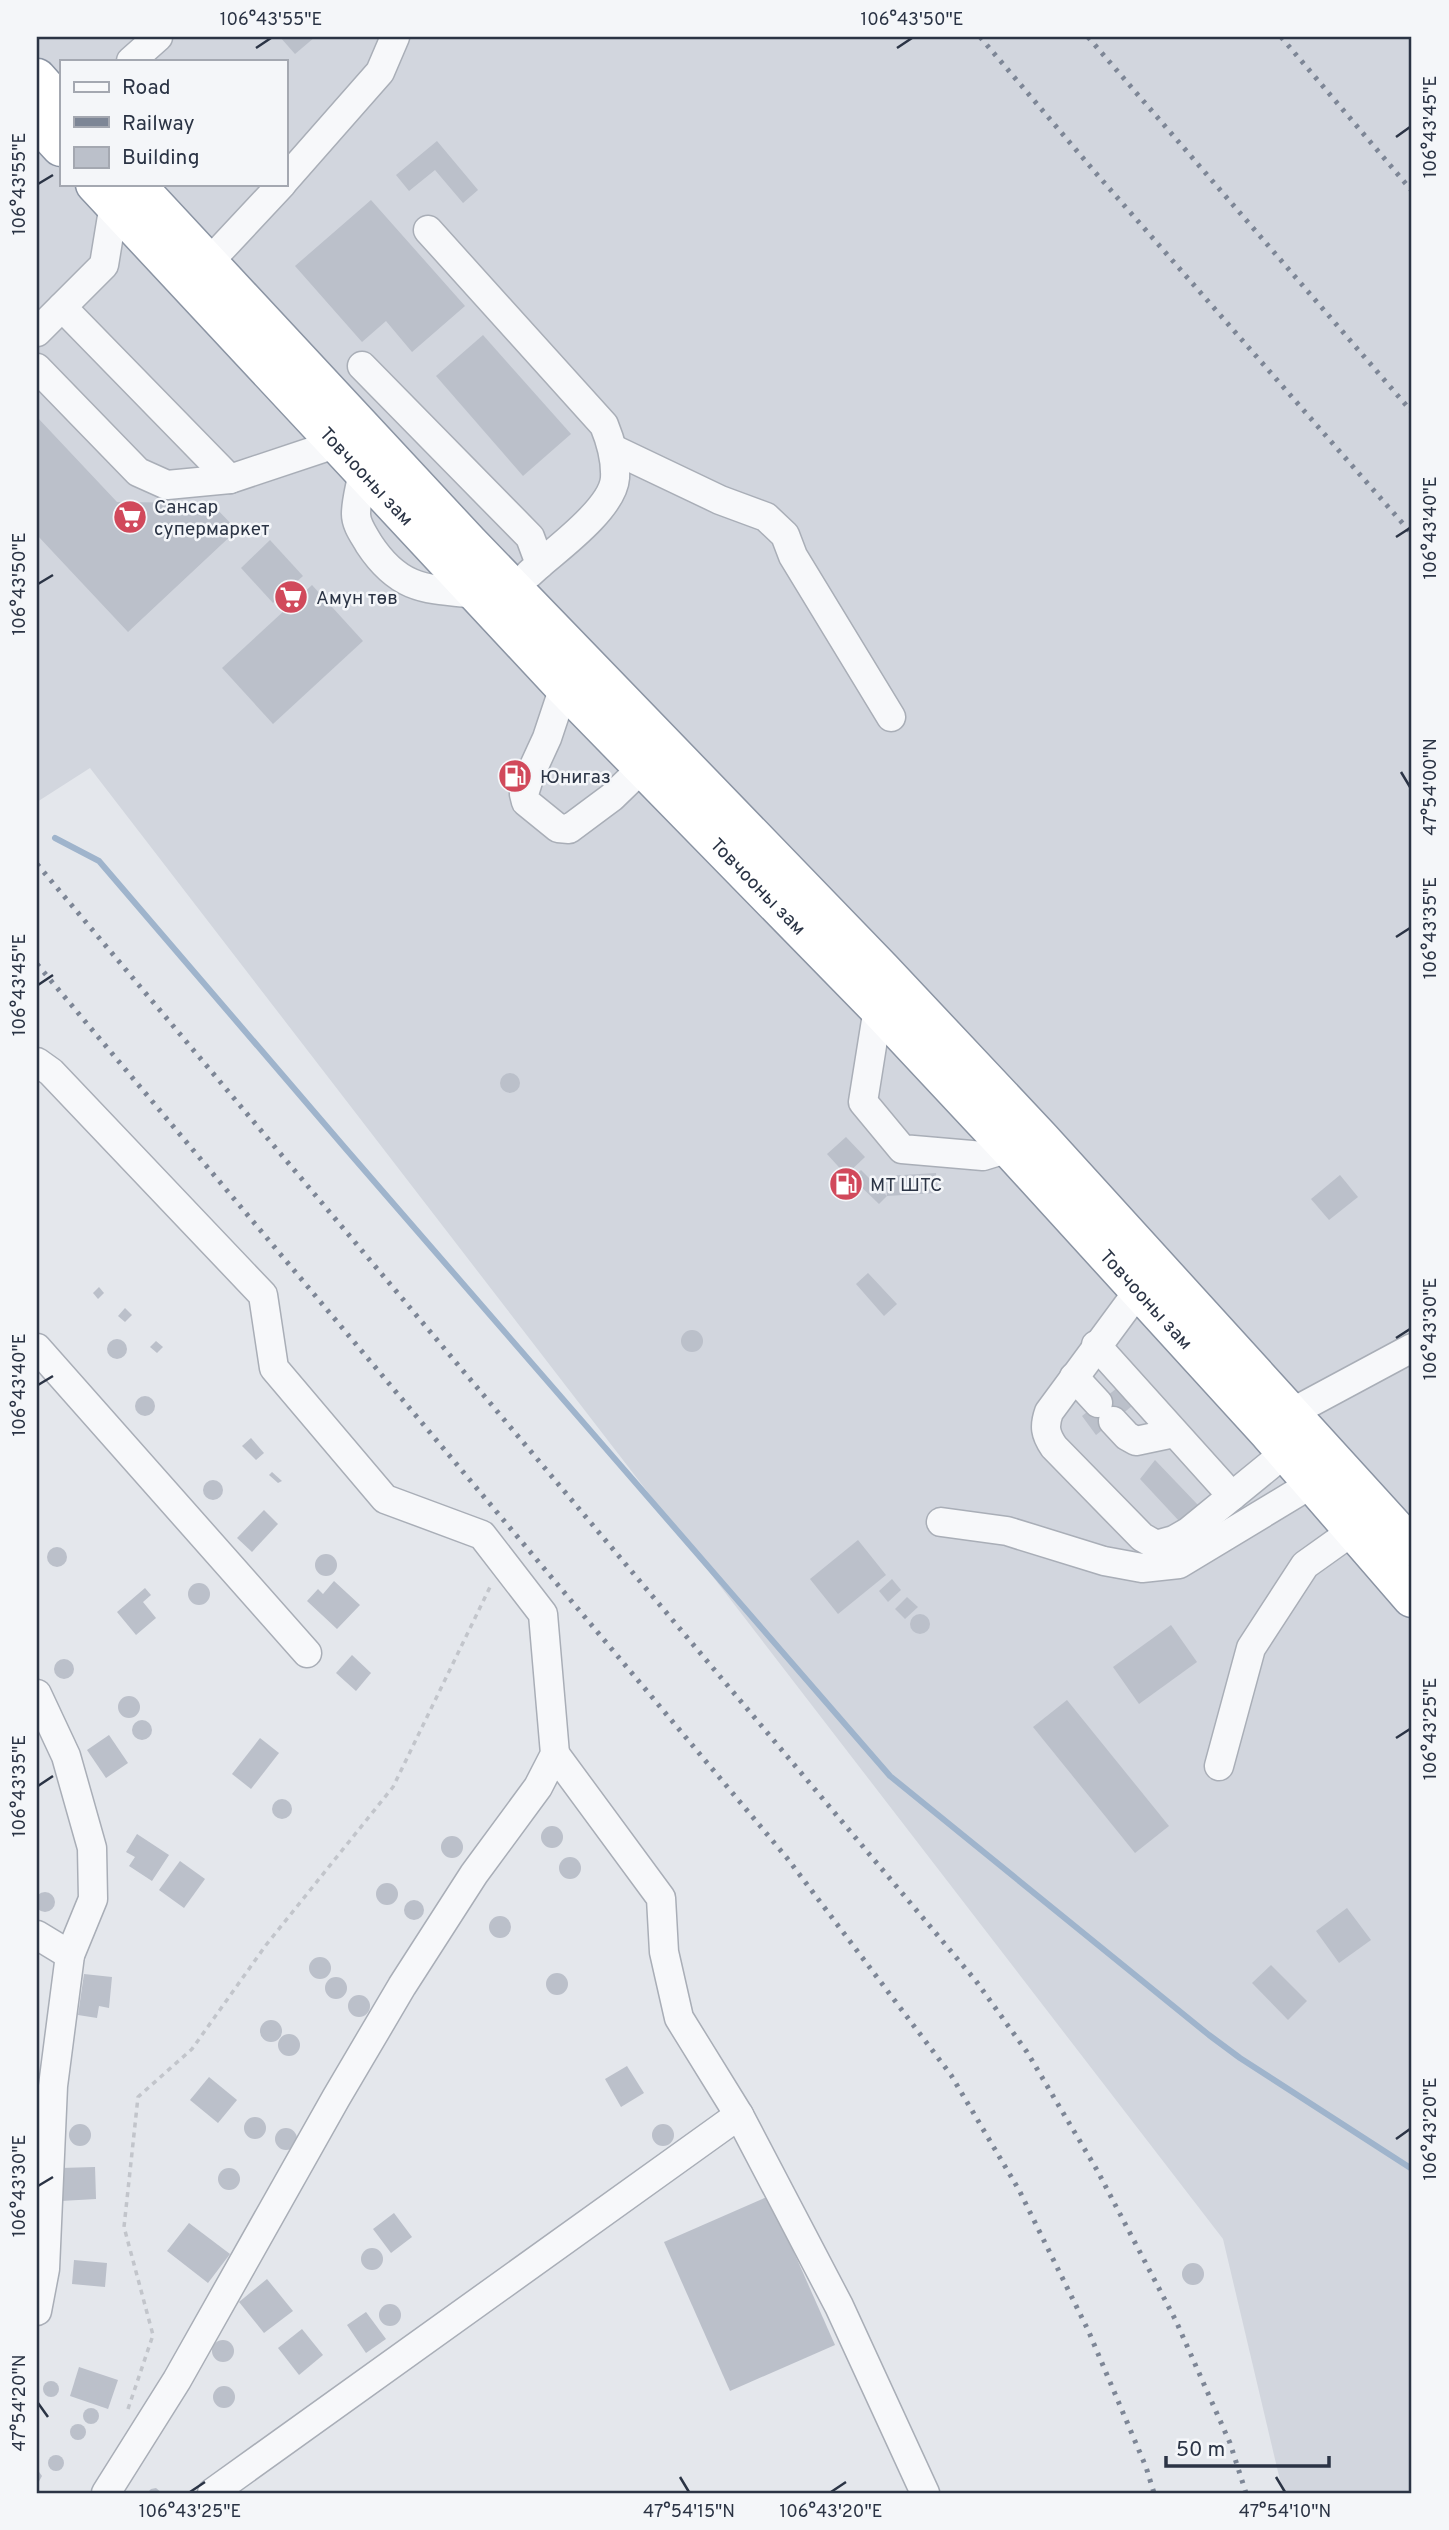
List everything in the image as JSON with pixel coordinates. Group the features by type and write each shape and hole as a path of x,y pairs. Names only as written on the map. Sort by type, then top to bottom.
{"highway":[{"path":"37,78 60,104"},
{"path":"37,121 60,146"},
{"name":"Товчооны зам","path":"115,191 208,263 882,970 1412,1547"},
{"name":"Товчооны зам","path":"115,191 350,457 511,583 564,687 878,1008 1009,1148 1286,1452 1412,1598"}],"street":[{"path":"132,60 158,37"},
{"path":"287,178 380,72 395,37"},
{"path":"208,263 280,186"},
{"path":"37,332 104,265 115,191"},
{"path":"428,230 604,425 613,449 615,481 596,515 511,583"},
{"path":"62,307 230,479"},
{"path":"362,366 530,537 511,583"},
{"path":"37,368 138,472 167,485 230,479 350,457"},
{"path":"613,449 720,500 766,517 785,535 800,568 891,717"},
{"path":"564,687 547,738 530,775 524,794 526,802 558,828 569,829 612,797 642,768"},
{"path":"878,1008 863,1102 902,1149 984,1156 1009,1148"},
{"path":"37,1062 51,1072 263,1295 274,1368 385,1499 482,1535 543,1614 555,1754 661,1898 664,1952 679,2018 738,2115 839,2306 925,2493"},
{"path":"1139,1290 1049,1412 1045,1424 1048,1438 1142,1537 1156,1545 1174,1540 1286,1452"},
{"path":"1096,1345 1232,1496"},
{"path":"37,1348 307,1653"},
{"path":"1291,1413 1412,1348"},
{"path":"1074,1377 1127,1436 1136,1441 1174,1433"},
{"path":"941,1522 1007,1531 1104,1561 1142,1568 1179,1564 1313,1483"},
{"path":"1219,1766 1251,1648 1305,1565 1354,1530"},
{"path":"37,1694 66,1756 92,1848 93,1899 70,1955 45,2087 45,2269 37,2311"},
{"path":"106,2493 177,2380 402,1986 474,1874 538,1787 555,1754"},
{"path":"37,1935 70,1955"},
{"path":"212,2493 738,2115"}],"path":[{"path":"126,2413 153,2335 124,2227 138,2097 192,2049 266,1945 393,1787 502,1561"}],"shaded area":[{"path":"37,37 1412,37 1412,2493 1283,2493 1223,2239 90,768 37,802"}],"building":[{"path":"280,37 315,37 295,54"},
{"path":"437,141 478,190 463,203 435,170 409,191 396,175"},
{"path":"371,200 465,306 412,352 386,321 362,342 295,266"},
{"path":"483,335 571,434 523,476 436,376"},
{"name":"Сансар супермаркет","path":"37,417 117,502 211,503 237,530 128,632 37,535"},
{"path":"270,540 303,576 273,603 241,568"},
{"path":"312,585 363,641 273,724 222,668"},
{"path":"510,1073 517,1076 520,1083 517,1090 510,1093 503,1090 500,1083 503,1076"},
{"path":"846,1137 865,1157 846,1175 827,1154"},
{"path":"861,1170 887,1196 879,1204 852,1178"},
{"path":"936,1173 937,1193 887,1196 886,1176"},
{"path":"1340,1175 1358,1197 1329,1220 1311,1199"},
{"path":"868,1273 897,1304 884,1316 856,1284"},
{"path":"99,1287 104,1293 98,1299 93,1293"},
{"path":"125,1308 132,1315 125,1322 118,1316"},
{"path":"692,1330 700,1333 703,1341 700,1349 692,1352 684,1349 681,1341 684,1333"},
{"path":"117,1339 124,1342 127,1349 124,1356 117,1359 110,1356 107,1349 110,1342"},
{"path":"156,1341 163,1347 157,1353 150,1347"},
{"path":"1117,1388 1132,1406 1096,1435 1082,1416"},
{"path":"145,1396 152,1399 155,1406 152,1413 145,1416 138,1413 135,1406 138,1399"},
{"path":"251,1438 264,1453 256,1460 242,1446"},
{"path":"1155,1460 1198,1505 1180,1522 1140,1479"},
{"path":"272,1472 282,1481 278,1483 269,1475"},
{"path":"213,1480 220,1483 223,1490 220,1497 213,1500 206,1497 203,1490 206,1483"},
{"path":"264,1510 278,1524 252,1552 237,1538"},
{"path":"858,1540 886,1575 838,1614 810,1579"},
{"path":"57,1547 64,1550 67,1557 64,1564 57,1567 50,1564 47,1557 50,1550"},
{"path":"326,1554 334,1557 337,1565 334,1573 326,1576 318,1573 315,1565 318,1557"},
{"path":"892,1579 901,1590 888,1602 879,1591"},
{"path":"334,1581 360,1605 337,1629 307,1601 318,1589 323,1594"},
{"path":"199,1583 207,1586 210,1594 207,1602 199,1605 191,1602 188,1594 191,1586"},
{"path":"145,1588 151,1595 143,1602 156,1618 136,1635 117,1612"},
{"path":"907,1597 918,1607 905,1619 895,1609"},
{"path":"920,1614 927,1617 930,1624 927,1631 920,1634 913,1631 910,1624 913,1617"},
{"path":"1171,1625 1197,1662 1139,1704 1113,1667"},
{"path":"352,1655 371,1673 356,1691 336,1673"},
{"path":"64,1659 71,1662 74,1669 71,1676 64,1679 57,1676 54,1669 57,1662"},
{"path":"129,1696 137,1699 140,1707 137,1715 129,1718 121,1715 118,1707 121,1699"},
{"path":"1067,1700 1169,1826 1135,1853 1033,1727"},
{"path":"142,1720 149,1723 152,1730 149,1737 142,1740 135,1737 132,1730 135,1723"},
{"path":"109,1735 128,1763 106,1778 87,1750"},
{"path":"260,1738 279,1753 251,1789 232,1774"},
{"path":"278,1799 286,1799 292,1809 286,1819 278,1819 272,1813 272,1805"},
{"path":"552,1826 560,1829 563,1837 560,1845 552,1848 544,1845 541,1837 544,1829"},
{"path":"137,1834 169,1855 152,1881 129,1866 135,1857 126,1852"},
{"path":"452,1836 460,1839 463,1847 460,1855 452,1858 444,1855 441,1847 444,1839"},
{"path":"570,1857 578,1860 581,1868 578,1876 570,1879 562,1876 559,1868 562,1860"},
{"path":"180,1861 205,1879 184,1908 159,1890"},
{"path":"387,1883 395,1886 398,1894 395,1902 387,1905 379,1902 376,1894 379,1886"},
{"path":"41,1892 49,1892 55,1902 49,1912 41,1912 35,1906 35,1898"},
{"path":"414,1900 421,1903 424,1910 421,1917 414,1920 407,1917 404,1910 407,1903"},
{"path":"1347,1908 1371,1940 1339,1963 1316,1931"},
{"path":"500,1916 508,1919 511,1927 508,1935 500,1938 492,1935 489,1927 492,1919"},
{"path":"320,1957 328,1960 331,1968 328,1976 320,1979 312,1976 309,1968 312,1960"},
{"path":"1271,1965 1307,2001 1288,2020 1252,1983"},
{"path":"557,1973 565,1976 568,1984 565,1992 557,1995 549,1992 546,1984 549,1976"},
{"path":"84,1974 112,1977 109,2008 99,2006 97,2018 78,2015"},
{"path":"336,1977 344,1980 347,1988 344,1996 336,1999 328,1996 325,1988 328,1980"},
{"path":"359,1995 367,1998 370,2006 367,2014 359,2017 351,2014 348,2006 351,1998"},
{"path":"271,2020 279,2023 282,2031 279,2039 271,2042 263,2039 260,2031 263,2023"},
{"path":"289,2034 297,2037 300,2045 297,2053 289,2056 281,2053 278,2045 281,2037"},
{"path":"627,2066 644,2093 621,2107 605,2079"},
{"path":"209,2077 237,2100 218,2123 190,2100"},
{"path":"255,2117 263,2120 266,2128 263,2136 255,2139 247,2136 244,2128 247,2120"},
{"path":"80,2124 88,2127 91,2135 88,2143 80,2146 72,2143 69,2135 72,2127"},
{"path":"663,2124 671,2127 674,2135 671,2143 663,2146 655,2143 652,2135 655,2127"},
{"path":"286,2128 294,2131 297,2139 294,2147 286,2150 278,2147 275,2139 278,2131"},
{"path":"95,2167 96,2199 61,2201 60,2168"},
{"path":"229,2168 237,2171 240,2179 237,2187 229,2190 221,2187 218,2179 221,2171"},
{"path":"769,2196 835,2345 730,2391 664,2242"},
{"path":"394,2213 412,2237 391,2253 373,2229"},
{"path":"189,2223 230,2254 208,2283 167,2251"},
{"path":"372,2248 380,2251 383,2259 380,2267 372,2270 364,2267 361,2259 364,2251"},
{"path":"74,2260 107,2263 105,2287 72,2284"},
{"path":"1193,2263 1201,2266 1204,2274 1201,2282 1193,2285 1185,2282 1182,2274 1185,2266"},
{"path":"267,2279 293,2311 264,2333 239,2302"},
{"path":"390,2304 398,2307 401,2315 398,2323 390,2326 382,2323 379,2315 382,2307"},
{"path":"366,2312 386,2339 366,2353 347,2325"},
{"path":"302,2329 323,2355 299,2375 278,2348"},
{"path":"223,2340 231,2343 234,2351 231,2359 223,2362 215,2359 212,2351 215,2343"},
{"path":"79,2367 118,2380 108,2409 70,2396"},
{"path":"48,2381 54,2381 59,2389 57,2395 48,2397 43,2392 43,2386"},
{"path":"224,2386 232,2389 235,2397 232,2405 224,2408 216,2405 213,2397 216,2389"},
{"path":"88,2408 94,2408 99,2416 97,2422 88,2424 83,2419 83,2413"},
{"path":"75,2424 81,2424 86,2432 84,2438 75,2440 70,2435 70,2429"},
{"path":"53,2455 59,2455 64,2463 62,2469 53,2471 48,2466 48,2460"},
{"path":"37,2469 42,2476 37,2485"},
{"path":"156,2488 162,2493 147,2493 151,2489"}],"waterway":[{"path":"55,838 99,861 890,1776 1209,2035 1240,2058 1412,2169"}],"railway":[{"path":"980,37 1412,534"},
{"path":"1088,37 1412,412"},
{"path":"1281,37 1412,191"},
{"path":"37,864 976,1981 1027,2052 1097,2170 1176,2321 1230,2443 1246,2493"},
{"path":"37,964 787,1858 951,2075 1019,2190 1088,2330 1146,2467 1154,2493"}],"place":[{"name":"Сансар супермаркет","path":"130,517"},
{"name":"Амун төв","path":"291,597"},
{"name":"Юнигаз","path":"515,776"},
{"name":"MT ШТС","path":"846,1184"}]}
